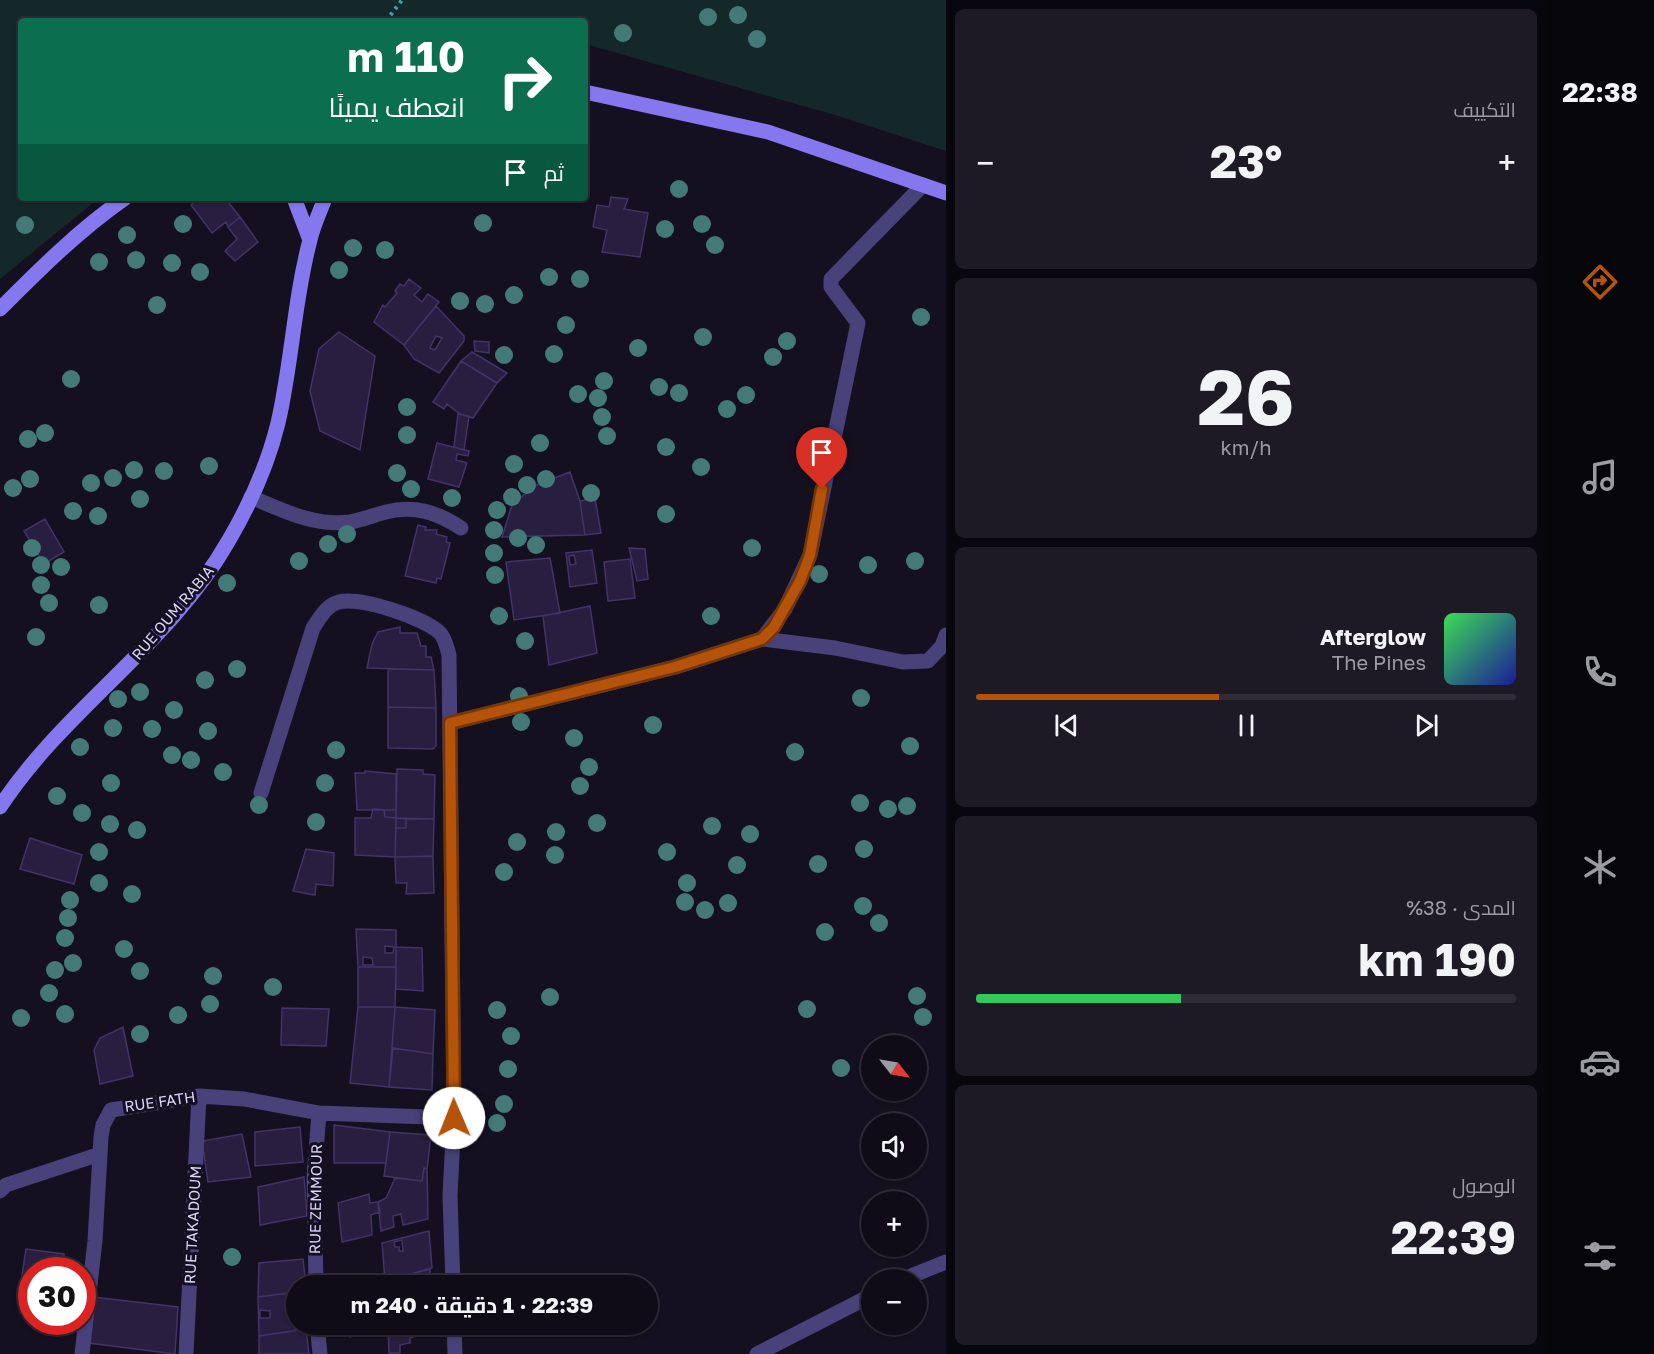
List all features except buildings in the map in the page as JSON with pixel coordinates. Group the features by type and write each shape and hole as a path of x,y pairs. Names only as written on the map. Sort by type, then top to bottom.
{"street":[{"path":"588,93 768,132 946,193"},
{"path":"762,639 785,609 810,555 858,323 831,287 831,279 850,257 924,185"},
{"path":"0,309 53,257 121,201"},
{"path":"295,201 310,240"},
{"name":"RUE OUM RABIA","path":"0,807 23,773 78,714 145,649 200,586 230,539 251,497 277,424 310,240 324,201"},
{"path":"251,497 319,522 350,522 408,508 442,515 461,528"},
{"path":"261,793 313,628 329,606 341,601 376,605 408,615 429,625 441,635 449,655 454,1118 450,1196 453,1275"},
{"path":"450,723 675,667 762,639 835,648 903,662 928,661 942,646 946,635"},
{"name":"RUE FATH","path":"82,1354 96,1241 103,1125 111,1110 199,1096 244,1099 319,1113 454,1118"},
{"name":"RUE TAKADOUM","path":"186,1354 199,1096"},
{"name":"RUE ZEMMOUR","path":"316,1275 314,1177 319,1113"},
{"path":"0,1191 6,1185 100,1154"},
{"path":"927,1270 946,1262"},
{"path":"757,1354 861,1301"},
{"path":"318,1335 320,1354"},
{"path":"454,1335 455,1354"}],"path":[{"path":"388,18 402,0"}],"green space":[{"path":"0,0 946,0 946,151 835,115 588,45 588,18 18,18 18,201 95,201 0,279"}],"route":[{"path":"454,1118 450,723 675,667 762,639 774,627 800,581 810,555 822,489"}]}
